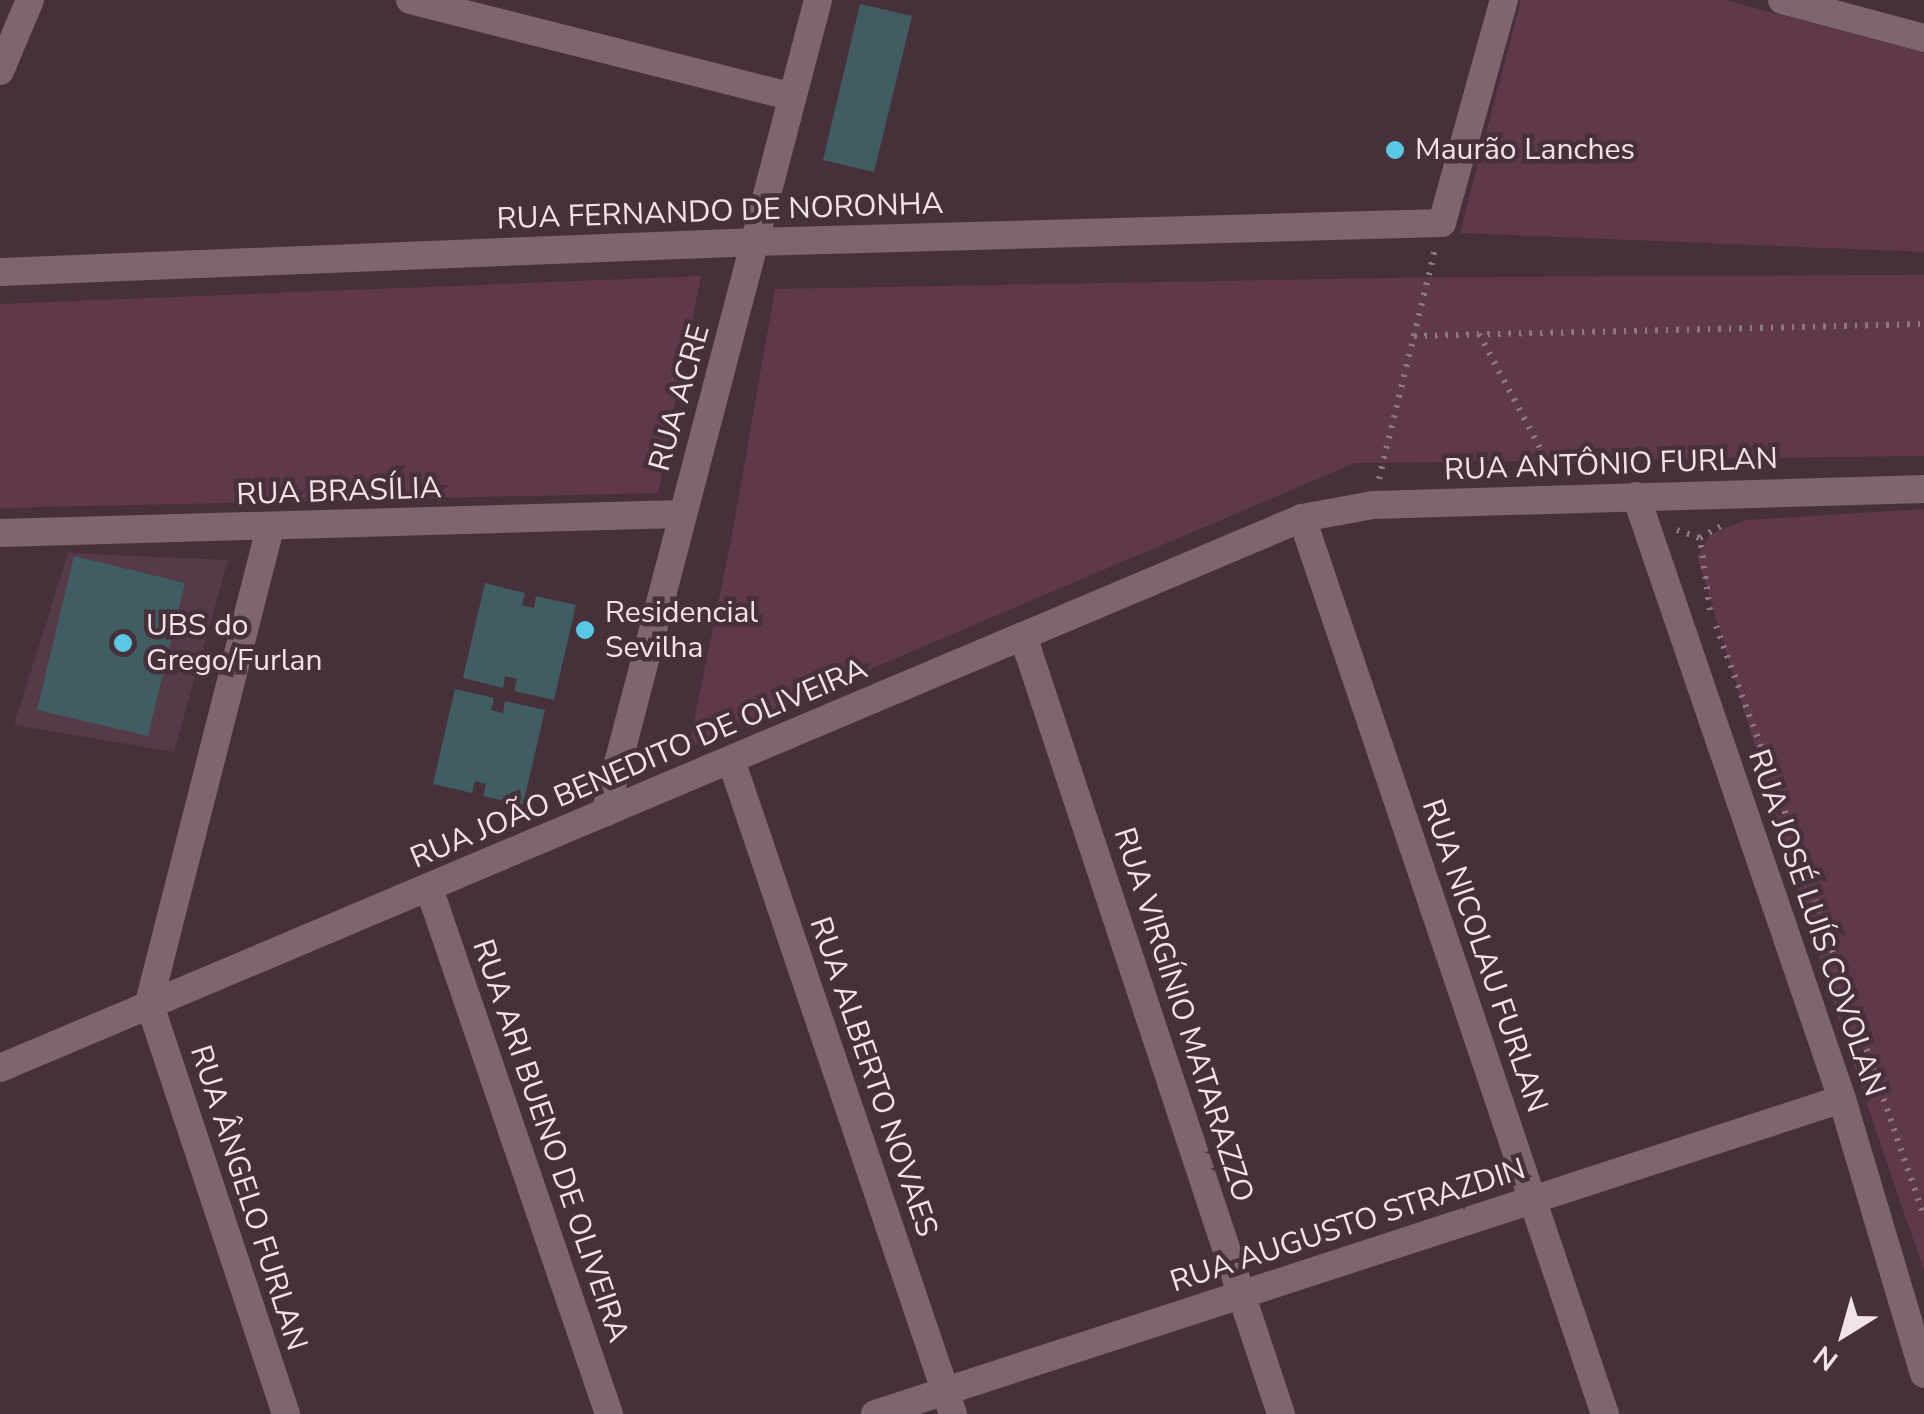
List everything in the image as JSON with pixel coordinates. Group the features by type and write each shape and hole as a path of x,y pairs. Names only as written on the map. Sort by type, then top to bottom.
{"street":[{"path":"0,71 30,0"},
{"path":"410,0 792,97"},
{"name":"RUA ACRE","path":"605,814 818,0"},
{"path":"1442,223 1504,0"},
{"path":"1782,0 1924,38"},
{"name":"RUA FERNANDO DE NORONHA","path":"0,272 757,242 1442,223"},
{"name":"RUA ANTÔNIO FURLAN","path":"1302,518 1373,505 1924,489"},
{"name":"RUA JOSÉ LUÍS COVOLAN","path":"1636,496 1842,1099 1924,1374"},
{"name":"RUA BRASÍLIA","path":"0,533 681,514"},
{"name":"RUA JOÃO BENEDITO DE OLIVEIRA","path":"0,1068 1302,518"},
{"name":"RUA NICOLAU FURLAN","path":"1302,518 1605,1414"},
{"path":"149,1002 270,528"},
{"name":"RUA VIRGÍNIO MATARAZZO","path":"1023,636 1281,1414"},
{"name":"RUA ALBERTO NOVAES","path":"731,760 949,1403"},
{"name":"RUA ARI BUENO DE OLIVEIRA","path":"430,888 609,1414"},
{"name":"RUA ÂNGELO FURLAN","path":"149,1002 286,1414"},
{"name":"RUA AUGUSTO STRAZDIN","path":"875,1414 949,1403 1242,1295 1842,1099"}],"path":[{"path":"1373,505 1442,223"},
{"path":"1414,336 1924,324"},
{"path":"1479,334 1567,498"},
{"path":"1728,522 1700,538 1708,607 1781,802 1924,1217"}],"shaded area":[{"path":"1521,0 1725,0 1924,53 1924,252 1460,233"},
{"path":"1924,275 1924,456 1355,463 689,746 732,535 775,289 1441,277"},
{"path":"701,276 658,493 0,508 0,304"},
{"path":"1924,509 1924,1271 1841,1028 1697,556 1711,534 1746,520"},
{"name":"UBS do Grego/Furlan","path":"68,553 228,560 174,752 14,725"}],"building":[{"path":"860,4 912,16 874,172 823,160"},
{"path":"74,556 185,583 148,736 37,710"},
{"path":"485,583 525,593 522,605 534,608 536,596 576,605 554,700 514,691 517,679 505,676 503,688 463,678"},
{"path":"455,689 494,698 491,710 503,713 505,701 545,710 523,805 483,796 486,784 475,781 472,793 433,784"}],"place":[{"name":"Maurão Lanches","path":"1395,150"},
{"name":"Residencial Sevilha","path":"585,630"},
{"name":"UBS do Grego/Furlan","path":"123,643"}]}
